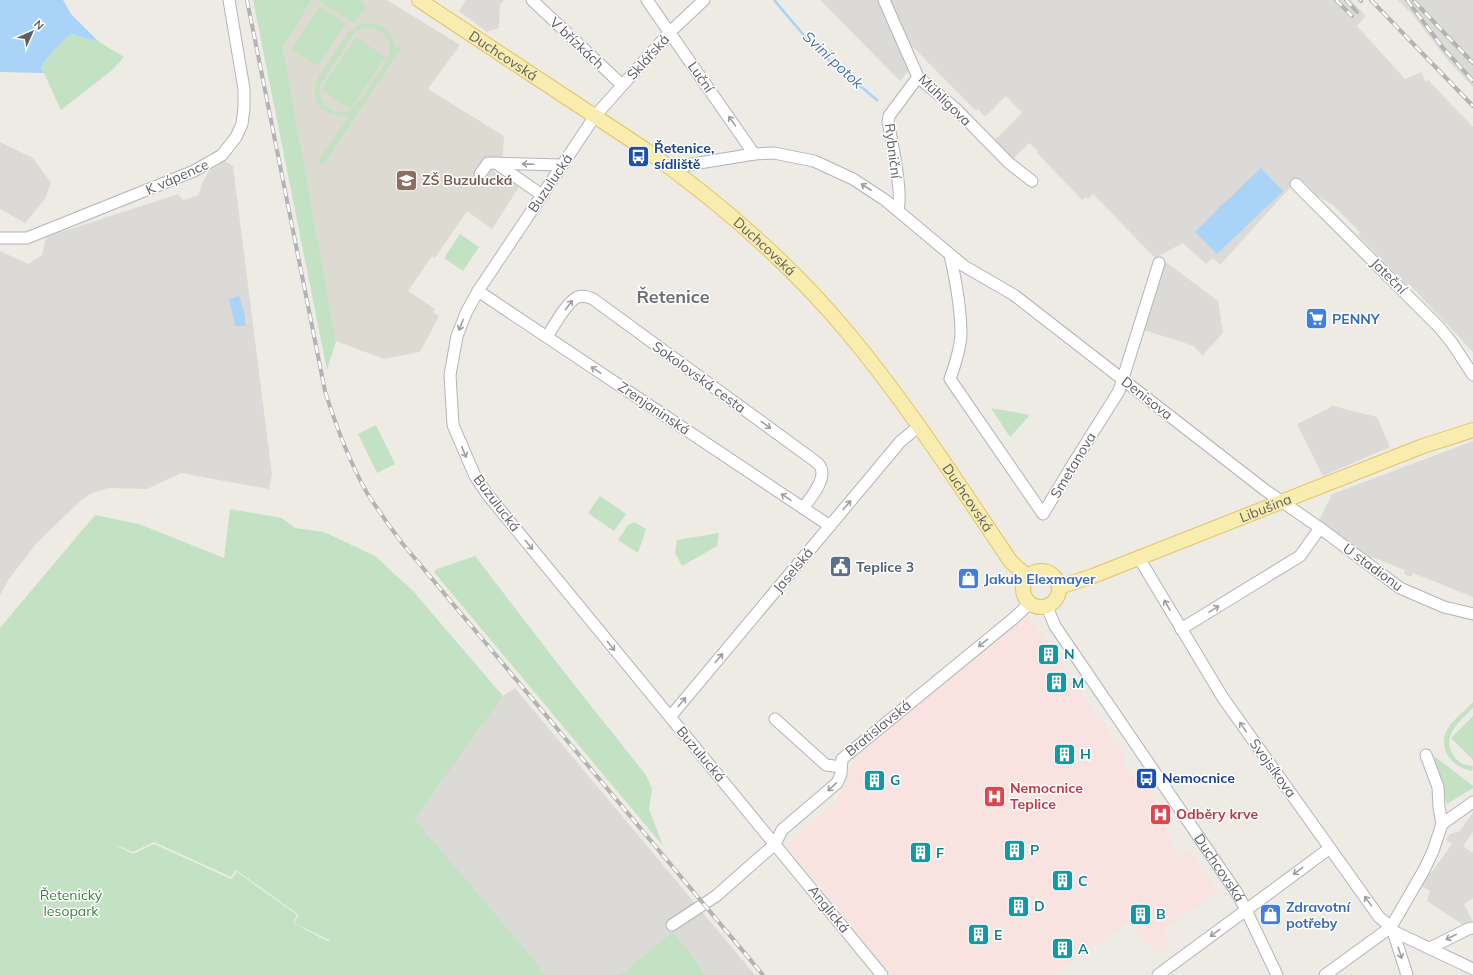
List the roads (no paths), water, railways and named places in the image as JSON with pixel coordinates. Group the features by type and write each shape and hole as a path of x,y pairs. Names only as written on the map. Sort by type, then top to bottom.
{"main road":[{"name":"Duchcovská","path":"419,0 595,116 675,171 744,228 804,285 866,355 919,426 1011,562 1028,577"},
{"name":"Libušina","path":"1059,587 1139,558 1423,446 1473,430"},
{"path":"1045,572 1051,574 1056,579 1059,587 1059,594 1056,600 1047,606 1041,607 1030,603 1024,594 1023,587 1028,577 1034,573 1045,572"}],"street":[{"name":"K vápence","path":"0,238 27,238 194,171 222,155 236,137 242,124 244,108 244,89 228,0"},
{"name":"V břízkách","path":"532,0 622,85"},
{"name":"Luční","path":"647,0 754,154"},
{"name":"Sklářská","path":"595,116 670,32 704,0"},
{"name":"Mühligova","path":"884,0 918,77 957,110 1009,163 1032,180"},
{"name":"Rybniční","path":"898,210 898,189 888,122 891,113 918,77"},
{"name":"Buzulucká","path":"595,116 478,291 466,313 457,336 450,375 453,425 474,476 486,494 775,844"},
{"name":"Denisova","path":"675,171 687,165 754,154 774,153 814,161 853,179 898,210 964,266 1014,295 1281,502"},
{"path":"480,174 488,163 562,165"},
{"path":"496,163 542,195"},
{"name":"Jateční","path":"1296,184 1439,327 1452,343 1473,375"},
{"name":"Smetanova","path":"950,255 957,287 961,335 956,360 950,379 1043,514 1072,464 1119,391 1159,263"},
{"name":"Zrenjaninská","path":"478,291 830,526"},
{"name":"Sokolovská cesta","path":"547,337 572,300 579,296 586,296 593,299 820,466 822,475 821,481 803,508"},
{"name":"Jaselská","path":"670,717 900,442 919,426"},
{"name":"U stadionu","path":"1281,502 1320,528 1400,588 1444,607 1473,614"},
{"path":"1181,629 1300,556 1320,528"},
{"name":"Svojsíkova","path":"1139,558 1223,698 1379,917 1392,929 1407,975"},
{"name":"Bratislavská","path":"672,925 716,896 775,844 782,830 837,783 841,774 842,758 1014,618 1030,603"},
{"name":"Duchcovská","path":"1047,606 1055,626 1237,893 1276,975"},
{"path":"775,720 826,765 841,767"},
{"path":"1325,975 1392,929 1433,851 1442,824 1438,787 1426,754"},
{"path":"1442,824 1473,802"},
{"name":"Anglická","path":"775,844 882,975"},
{"path":"1158,975 1330,848"},
{"path":"1430,948 1468,929 1473,928"},
{"path":"1392,929 1473,969"}],"water":[{"path":"0,0 63,0 71,14 99,42 71,34 47,58 41,68 44,73 0,72"},
{"path":"1260,167 1284,192 1282,192 1243,229 1243,231 1241,231 1217,254 1195,232 1219,208 1219,206 1221,206 1260,169"},
{"path":"239,296 244,311 246,326 235,326 229,299"}],"waterway":[{"name":"Sviní potok","path":"774,0 807,39 824,56 877,100"}],"railway":[{"path":"247,0 325,391 343,443 360,481 402,543 763,975"},
{"path":"1336,0 1352,16"},
{"path":"1346,0 1357,12"},
{"path":"1371,0 1473,106"},
{"path":"1407,0 1443,48 1473,81"},
{"path":"1414,1 1473,63"}],"place":[{"name":"Řetenice, sídliště","path":"639,156"},
{"name":"ZŠ Buzulucká","path":"406,180"},
{"name":"PENNY","path":"1317,319"},
{"name":"Teplice 3","path":"841,567"},
{"name":"Jakub Elexmayer","path":"968,579"},
{"name":"N","path":"1048,654"},
{"name":"M","path":"1056,683"},
{"name":"H","path":"1065,754"},
{"name":"Nemocnice","path":"1146,778"},
{"name":"G","path":"874,780"},
{"name":"Nemocnice Teplice","path":"995,796"},
{"name":"Odběry krve","path":"1161,814"},
{"name":"P","path":"1014,850"},
{"name":"F","path":"921,853"},
{"name":"C","path":"1063,881"},
{"name":"D","path":"1018,906"},
{"name":"B","path":"1140,914"},
{"name":"Zdravotní potřeby","path":"1270,915"},
{"name":"E","path":"979,935"},
{"name":"A","path":"1062,949"}],"district":[{"name":"Řetenice","path":"673,297"}],"park label":[{"name":"Řetenický lesopark","path":"71,904"}]}
